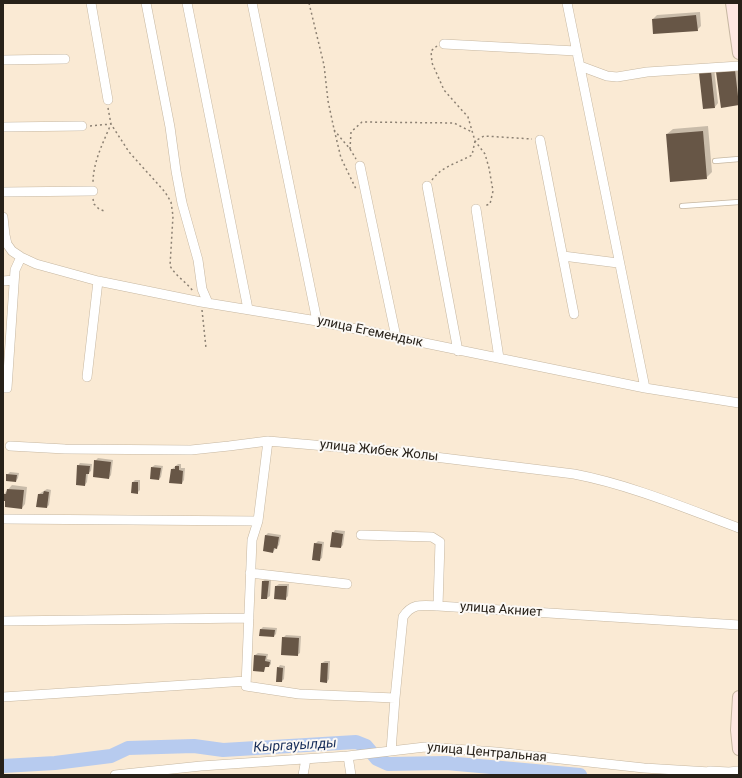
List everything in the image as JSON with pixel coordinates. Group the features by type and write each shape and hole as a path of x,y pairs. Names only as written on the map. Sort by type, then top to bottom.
{"main road":[{"path":"732,3 739,53"},
{"path":"739,697 739,749"}],"street":[{"path":"91,3 108,100"},
{"path":"146,3 170,127 182,203 198,260 204,302"},
{"path":"187,3 248,309"},
{"path":"252,3 317,321"},
{"path":"567,3 618,263 645,388"},
{"path":"444,44 576,51"},
{"path":"3,60 65,59"},
{"path":"580,66 607,76 617,77 647,72 739,66"},
{"path":"3,127 82,126"},
{"path":"540,140 574,314"},
{"path":"360,166 396,337"},
{"path":"427,186 458,351"},
{"path":"3,192 93,191"},
{"path":"476,208 499,358"},
{"name":"улица Егемендык","path":"3,218 5,235 8,244 12,251 21,257 36,264 98,280 204,302 317,321 645,388 739,403"},
{"path":"563,256 618,263"},
{"path":"3,388 7,388 15,270 21,257"},
{"path":"3,281 14,280"},
{"path":"87,376 98,280"},
{"path":"268,441 258,520 252,540 246,686 299,694 395,698"},
{"name":"улица Жибек Жолы","path":"10,446 65,449 191,450 268,441 394,452 574,474 603,479 739,528"},
{"path":"3,519 258,520"},
{"path":"361,535 432,537 440,542 438,606"},
{"path":"250,573 347,584"},
{"name":"улица Акниет","path":"391,751 403,617 413,606 438,606 739,625"},
{"path":"3,621 249,618"},
{"path":"3,698 246,681"},
{"name":"улица Центральная","path":"115,775 201,770 425,748 496,752 644,768 732,774"},
{"path":"348,756 350,775"},
{"path":"304,775 306,759"}],"lane":[{"path":"715,161 739,159"},
{"path":"682,206 739,202"}],"path":[{"path":"309,3 324,65 328,101 341,158 358,195"},
{"path":"444,44 437,46 431,51 432,63 444,90 468,117 475,141 485,154 489,168 493,191 490,204 476,208"},
{"path":"108,100 108,112 111,124 129,152 165,192 171,202 172,216 170,266 174,272 188,284 204,302 206,348"},
{"path":"350,149 351,132 362,122 454,123 472,132"},
{"path":"82,126 111,124"},
{"path":"104,211 94,204 93,175 98,154 111,124"},
{"path":"334,129 350,149 360,166"},
{"path":"427,186 436,175 448,166 463,161 472,155 475,141 484,136 540,140"}],"building":[{"path":"696,15 698,31 653,34 652,19"},
{"path":"735,70 739,105 721,108 716,72"},
{"path":"711,71 715,108 703,109 699,73"},
{"path":"703,131 707,179 670,182 666,134"},
{"path":"94,460 111,462 109,479 93,477"},
{"path":"77,465 90,466 89,474 86,474 85,486 76,485"},
{"path":"175,466 179,466 179,470 183,471 182,484 169,483 171,469 175,469"},
{"path":"151,467 161,468 159,480 150,479"},
{"path":"6,474 17,475 16,482 6,481"},
{"path":"132,482 138,482 138,494 131,493"},
{"path":"7,489 24,490 22,509 5,507 3,494 6,494"},
{"path":"44,491 49,492 47,508 36,507 38,494 43,494"},
{"path":"332,532 343,534 341,548 330,547"},
{"path":"265,535 279,537 277,549 274,548 273,553 263,551"},
{"path":"314,543 322,544 320,561 312,560"},
{"path":"262,581 269,581 267,599 261,599"},
{"path":"275,586 287,586 286,600 274,599"},
{"path":"260,629 275,630 274,637 259,636"},
{"path":"282,637 299,638 298,656 281,655"},
{"path":"254,655 266,656 265,661 270,662 269,667 265,667 264,672 253,671"},
{"path":"321,663 328,663 327,683 320,682"},
{"path":"277,667 283,668 282,682 276,682"}],"waterway":[{"name":"Кыргауылды","path":"3,766 55,763 111,756 128,748 194,746 223,750 356,742 366,746 377,759 388,764 446,763 580,775"}]}
